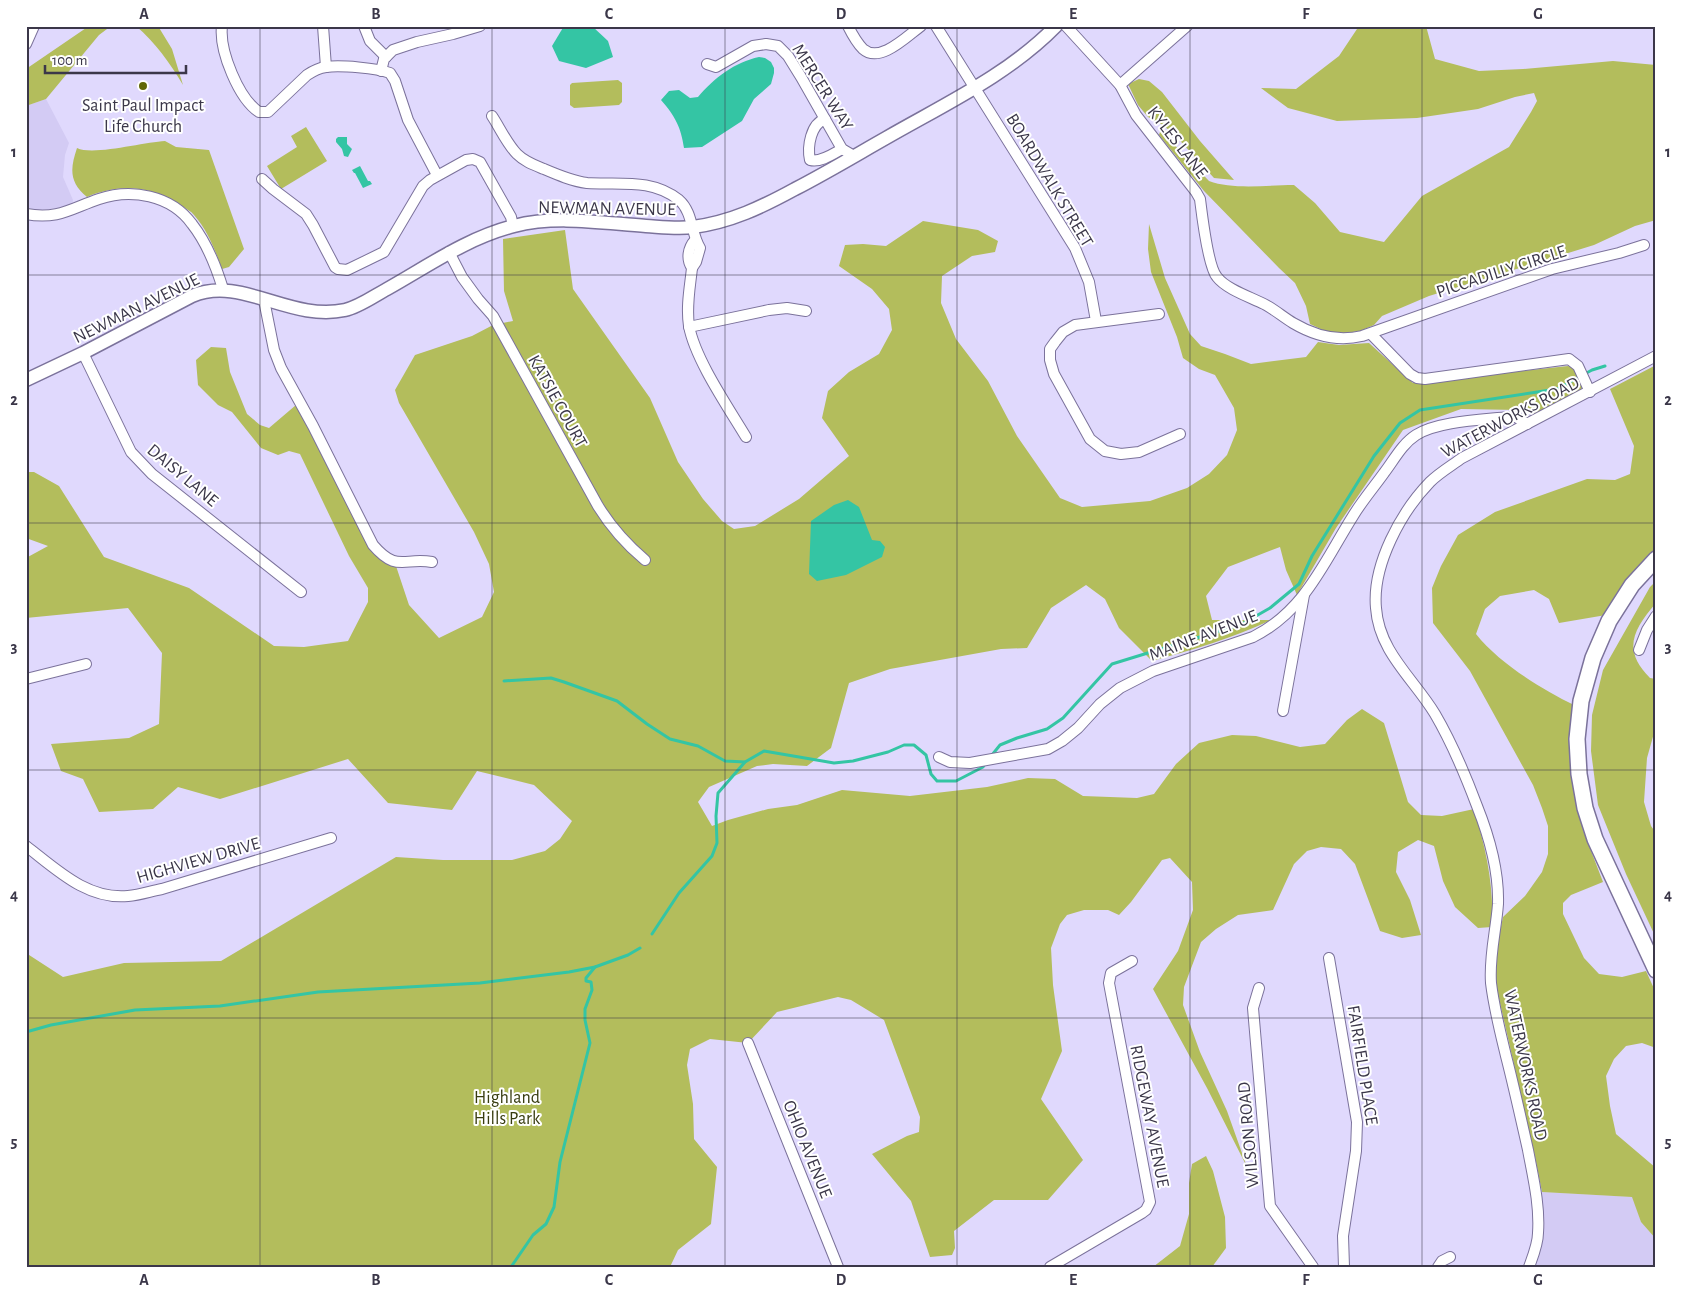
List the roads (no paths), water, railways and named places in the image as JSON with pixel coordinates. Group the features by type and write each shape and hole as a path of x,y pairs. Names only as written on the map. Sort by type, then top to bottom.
{"main road":[{"path":"1656,559 1632,585 1609,621 1593,658 1581,701 1577,739 1579,774 1585,808 1596,839 1656,970"}],"street":[{"path":"26,44 34,26"},
{"path":"222,26 224,49 230,71 248,101 260,112 268,112 312,71 326,67 381,71 390,74 405,114 437,175"},
{"path":"323,26 326,67"},
{"path":"364,26 370,41 386,56"},
{"path":"381,71 386,56 393,50 451,30 480,26"},
{"path":"848,26 861,48 868,53 876,55 884,52 921,26"},
{"name":"BOARDWALK STREET","path":"936,26 1075,248 1088,282 1096,321"},
{"name":"NEWMAN AVENUE","path":"26,380 192,296 212,290 223,289 294,309 328,313 347,310 449,252 472,241 513,226 536,222 564,221 674,228 693,227 739,216 760,208 974,88 1027,52 1056,26"},
{"name":"KYLES LANE","path":"1066,26 1120,85 1136,115 1185,176 1200,199 1211,265 1217,277 1224,283 1266,305 1311,333 1338,339 1351,339 1371,334"},
{"path":"1120,85 1187,26"},
{"name":"MERCER WAY","path":"707,64 716,67 761,44 778,46 788,56 842,149 854,156"},
{"path":"492,116 516,154 528,163 570,180 586,183 637,183 666,192 680,201 693,227 695,240 689,250 689,264 692,268 688,301 689,327 694,343 708,371 746,437"},
{"path":"825,118 819,121 813,128 809,148 810,160 812,162 819,161 842,149"},
{"path":"262,178 280,195 306,214 338,270 347,270 384,252 423,186 437,175 466,160 473,159 480,162 511,218 513,226"},
{"path":"26,214 49,216 65,213 99,199 119,194 147,195 167,203 191,222 215,265 223,289"},
{"name":"PICCADILLY CIRCLE","path":"1371,334 1552,270 1644,245"},
{"name":"KATSIE COURT","path":"449,252 462,277 478,299 494,316 610,526 645,560"},
{"path":"264,300 274,350 279,363 374,546 382,555 392,561 404,563 423,560 432,562"},
{"path":"689,327 769,310 786,308 806,312"},
{"path":"1159,314 1075,325 1063,332 1050,349 1051,367 1090,439 1105,451 1121,454 1144,451 1180,434"},
{"path":"1371,334 1410,374 1417,378 1425,379 1569,359 1578,366 1588,388"},
{"name":"DAISY LANE","path":"83,352 117,427 136,459 152,474 301,592"},
{"name":"WATERWORKS ROAD","path":"1529,1267 1538,1234 1536,1197 1530,1160 1494,1009 1491,982 1491,954 1498,898 1492,856 1478,808 1449,740 1433,711 1399,666 1386,644 1378,622 1375,598 1379,570 1391,541 1416,499 1446,469 1462,458 1527,424 1588,388 1656,356"},
{"name":"MAINE AVENUE","path":"939,757 950,762 962,764 1048,749 1078,728 1100,704 1120,688 1153,671 1253,637 1265,631 1304,595 1319,575 1354,515 1404,446 1415,436 1438,426 1509,416 1527,424"},
{"path":"1283,711 1304,595"},
{"path":"1639,650 1647,630 1656,616"},
{"path":"26,679 86,664"},
{"name":"HIGHVIEW DRIVE","path":"26,846 74,882 103,894 121,896 136,895 162,889 331,838"},
{"name":"FAIRFIELD PLACE","path":"1329,958 1357,1122 1356,1151 1343,1236 1344,1267"},
{"name":"RIDGEWAY AVENUE","path":"1050,1267 1142,1213 1150,1202 1109,983 1111,973 1132,961"},
{"name":"WILSON ROAD","path":"1259,988 1253,1008 1270,1206 1312,1267"},
{"name":"OHIO AVENUE","path":"748,1043 838,1267"},
{"path":"1438,1267 1442,1261 1450,1257"}],"waterway":[{"path":"992,755 1000,745 1047,729 1063,718 1112,664 1242,624 1270,608 1299,584 1312,556 1374,456 1400,423 1420,410 1557,389 1592,370 1605,366"},
{"path":"504,681 551,678 564,682 617,701 670,739 698,746 725,761 745,762"},
{"path":"652,934 679,893 712,856 717,843 716,816 718,793 745,762 764,751 834,763 853,761 888,752 904,745 914,745 926,755 931,774 937,781 956,781 983,767 985,764"},
{"path":"26,1032 51,1025 135,1010 220,1006 318,992 480,983 569,972 595,967 628,955 640,948"},
{"path":"511,1267 533,1235 546,1224 554,1207 560,1162 590,1043 585,1020 585,1009 592,990 591,982 586,981 586,978 595,967"}],"place":[{"name":"Saint Paul Impact Life Church","path":"143,86"}],"park label":[{"name":"Highland Hills Park","path":"507,1107"}]}
